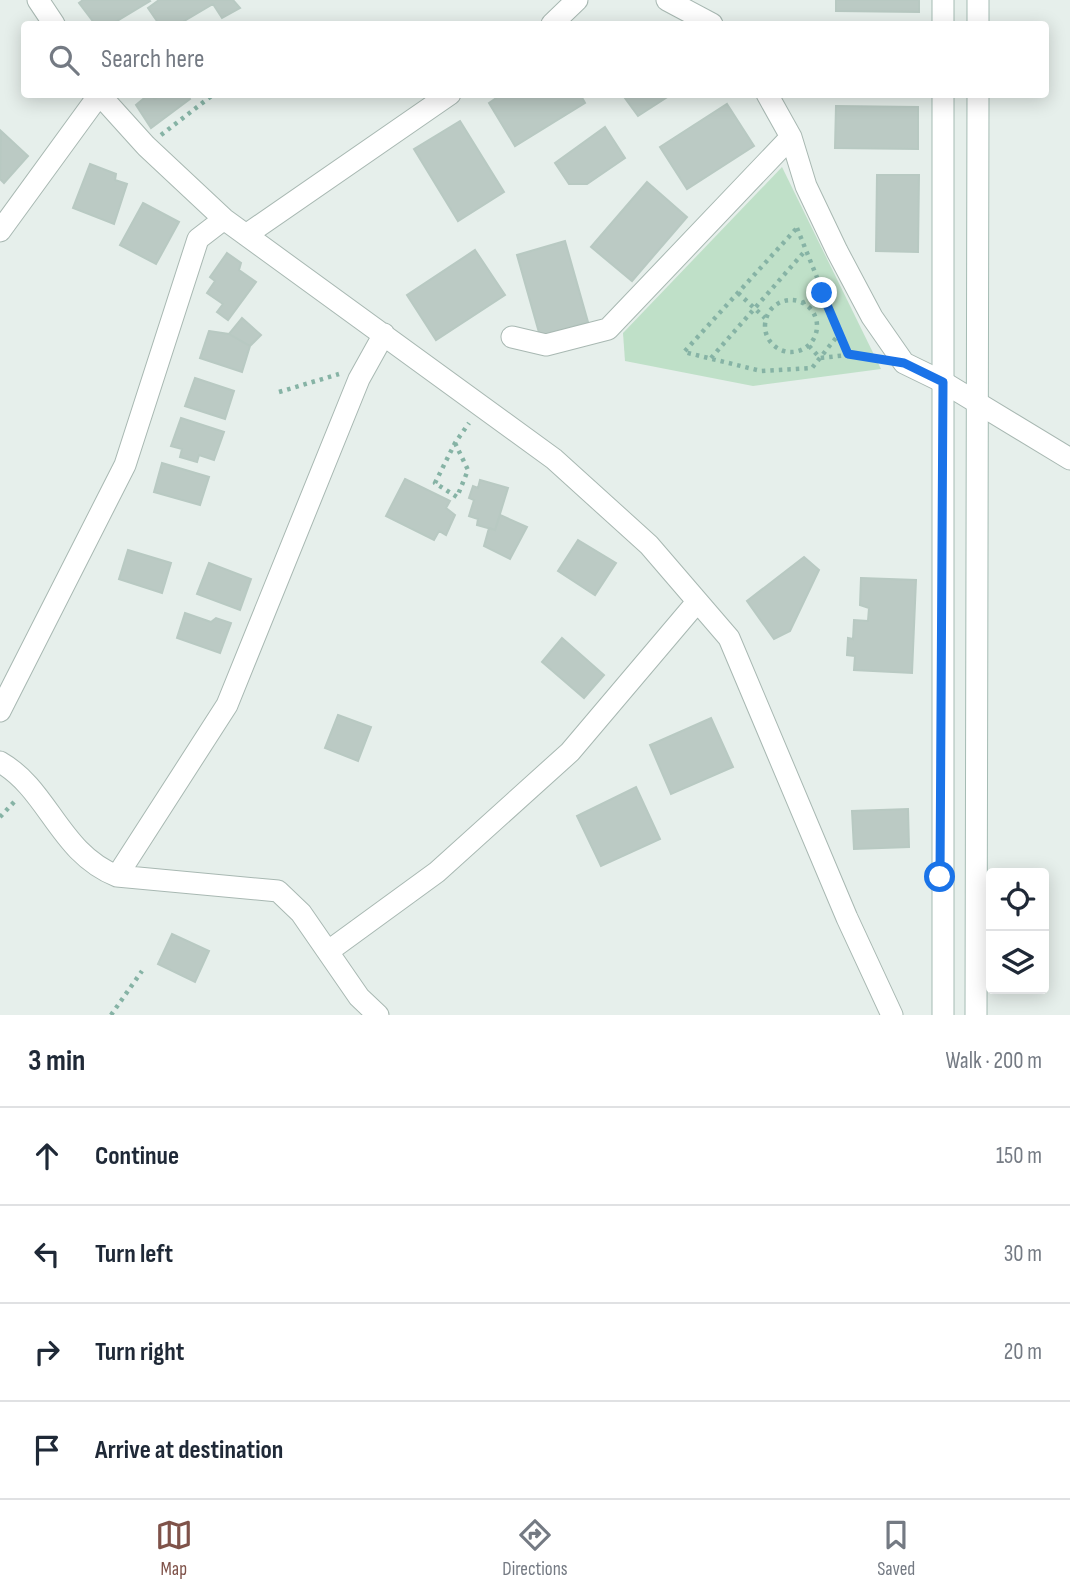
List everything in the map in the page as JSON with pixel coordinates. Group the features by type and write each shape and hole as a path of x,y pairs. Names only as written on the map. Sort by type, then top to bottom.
{"street":[{"path":"38,0 52,21"},
{"path":"555,21 577,0"},
{"path":"667,0 706,21"},
{"path":"943,0 943,21"},
{"path":"978,0 978,21"},
{"path":"0,231 97,98"},
{"path":"102,98 146,146 224,219 554,458 649,545 729,638 852,930 892,1015"},
{"path":"246,234 444,98"},
{"path":"768,98 791,137 816,206 872,317 904,363 943,382 1070,459"},
{"path":"943,98 943,1015"},
{"path":"976,1015 978,98"},
{"path":"512,337 546,345 608,329 791,137"},
{"path":"0,710 125,465 198,239 224,219"},
{"path":"117,876 227,705 366,365 384,334"},
{"path":"330,950 437,872 570,752 698,602"},
{"path":"0,762 15,771 69,842 95,867 117,876 278,891 301,913 330,950 359,997 378,1015"}],"path":[{"path":"146,146 209,98"},
{"path":"816,206 684,352 761,371 812,368 839,334"},
{"path":"796,229 839,334 848,354 852,355"},
{"path":"711,358 805,251"},
{"path":"738,293 766,319"},
{"path":"802,303 817,321 817,330 809,346 793,352 777,348 766,335 769,312 782,302 802,303 822,293"},
{"path":"809,346 820,358"},
{"path":"820,358 852,355 904,363"},
{"path":"279,392 366,365"},
{"path":"455,443 468,470 457,497 435,483 455,443 482,406"},
{"path":"111,1015 142,971"}],"green space":[{"path":"782,167 881,369 753,386 625,361 623,333"}],"building":[{"path":"83,0 150,1 117,21 93,21 79,3"},
{"path":"159,0 233,0 240,8 222,18 213,4 184,21 157,21 148,8"},
{"path":"836,0 919,0 919,12 836,11"},
{"path":"144,98 190,99 151,128 136,105"},
{"path":"496,98 582,98 585,103 515,146 489,103"},
{"path":"625,98 666,98 638,116"},
{"path":"727,104 754,146 687,189 660,147"},
{"path":"836,106 918,107 918,149 835,148"},
{"path":"460,121 504,192 458,221 414,149"},
{"path":"605,127 625,158 587,184 569,184 555,163"},
{"path":"1,131 28,156 4,183 0,179"},
{"path":"90,164 116,174 115,180 127,184 114,224 73,208"},
{"path":"877,175 919,175 918,252 876,251"},
{"path":"647,182 687,217 632,281 591,247"},
{"path":"143,203 179,222 156,264 120,245"},
{"path":"565,241 588,322 540,336 517,255"},
{"path":"475,250 505,295 436,340 407,295"},
{"path":"227,253 241,263 239,270 256,282 228,320 217,312 223,304 207,293 215,281 210,277"},
{"path":"242,318 261,335 250,346 229,334"},
{"path":"209,331 229,334 250,346 242,372 200,358"},
{"path":"195,378 234,391 225,419 185,406"},
{"path":"181,418 224,432 214,460 199,455 197,462 180,457 182,449 171,446"},
{"path":"162,463 209,477 200,505 154,492"},
{"path":"405,479 450,501 446,508 455,515 446,535 439,531 434,540 386,516"},
{"path":"480,480 508,488 495,530 477,525 478,519 469,516 474,500 469,498 473,486 478,488"},
{"path":"500,515 527,527 510,559 484,546 489,528 495,530"},
{"path":"578,540 616,563 595,595 558,571"},
{"path":"128,550 171,563 162,593 119,579"},
{"path":"804,557 819,570 790,631 774,639 747,601"},
{"path":"209,563 251,579 240,610 197,594"},
{"path":"861,578 916,580 912,673 854,670 855,656 847,655 848,638 853,639 854,620 868,621 869,608 860,605"},
{"path":"185,613 211,622 216,618 231,623 220,653 177,638"},
{"path":"562,638 604,675 584,698 542,662"},
{"path":"338,715 371,727 358,761 325,748"},
{"path":"711,718 733,767 671,794 650,745"},
{"path":"636,787 660,839 601,866 577,816"},
{"path":"908,809 909,847 854,849 852,811"},
{"path":"172,934 209,951 195,982 158,964"}],"route":[{"path":"822,293 848,354 904,363 943,382 940,877"}]}
